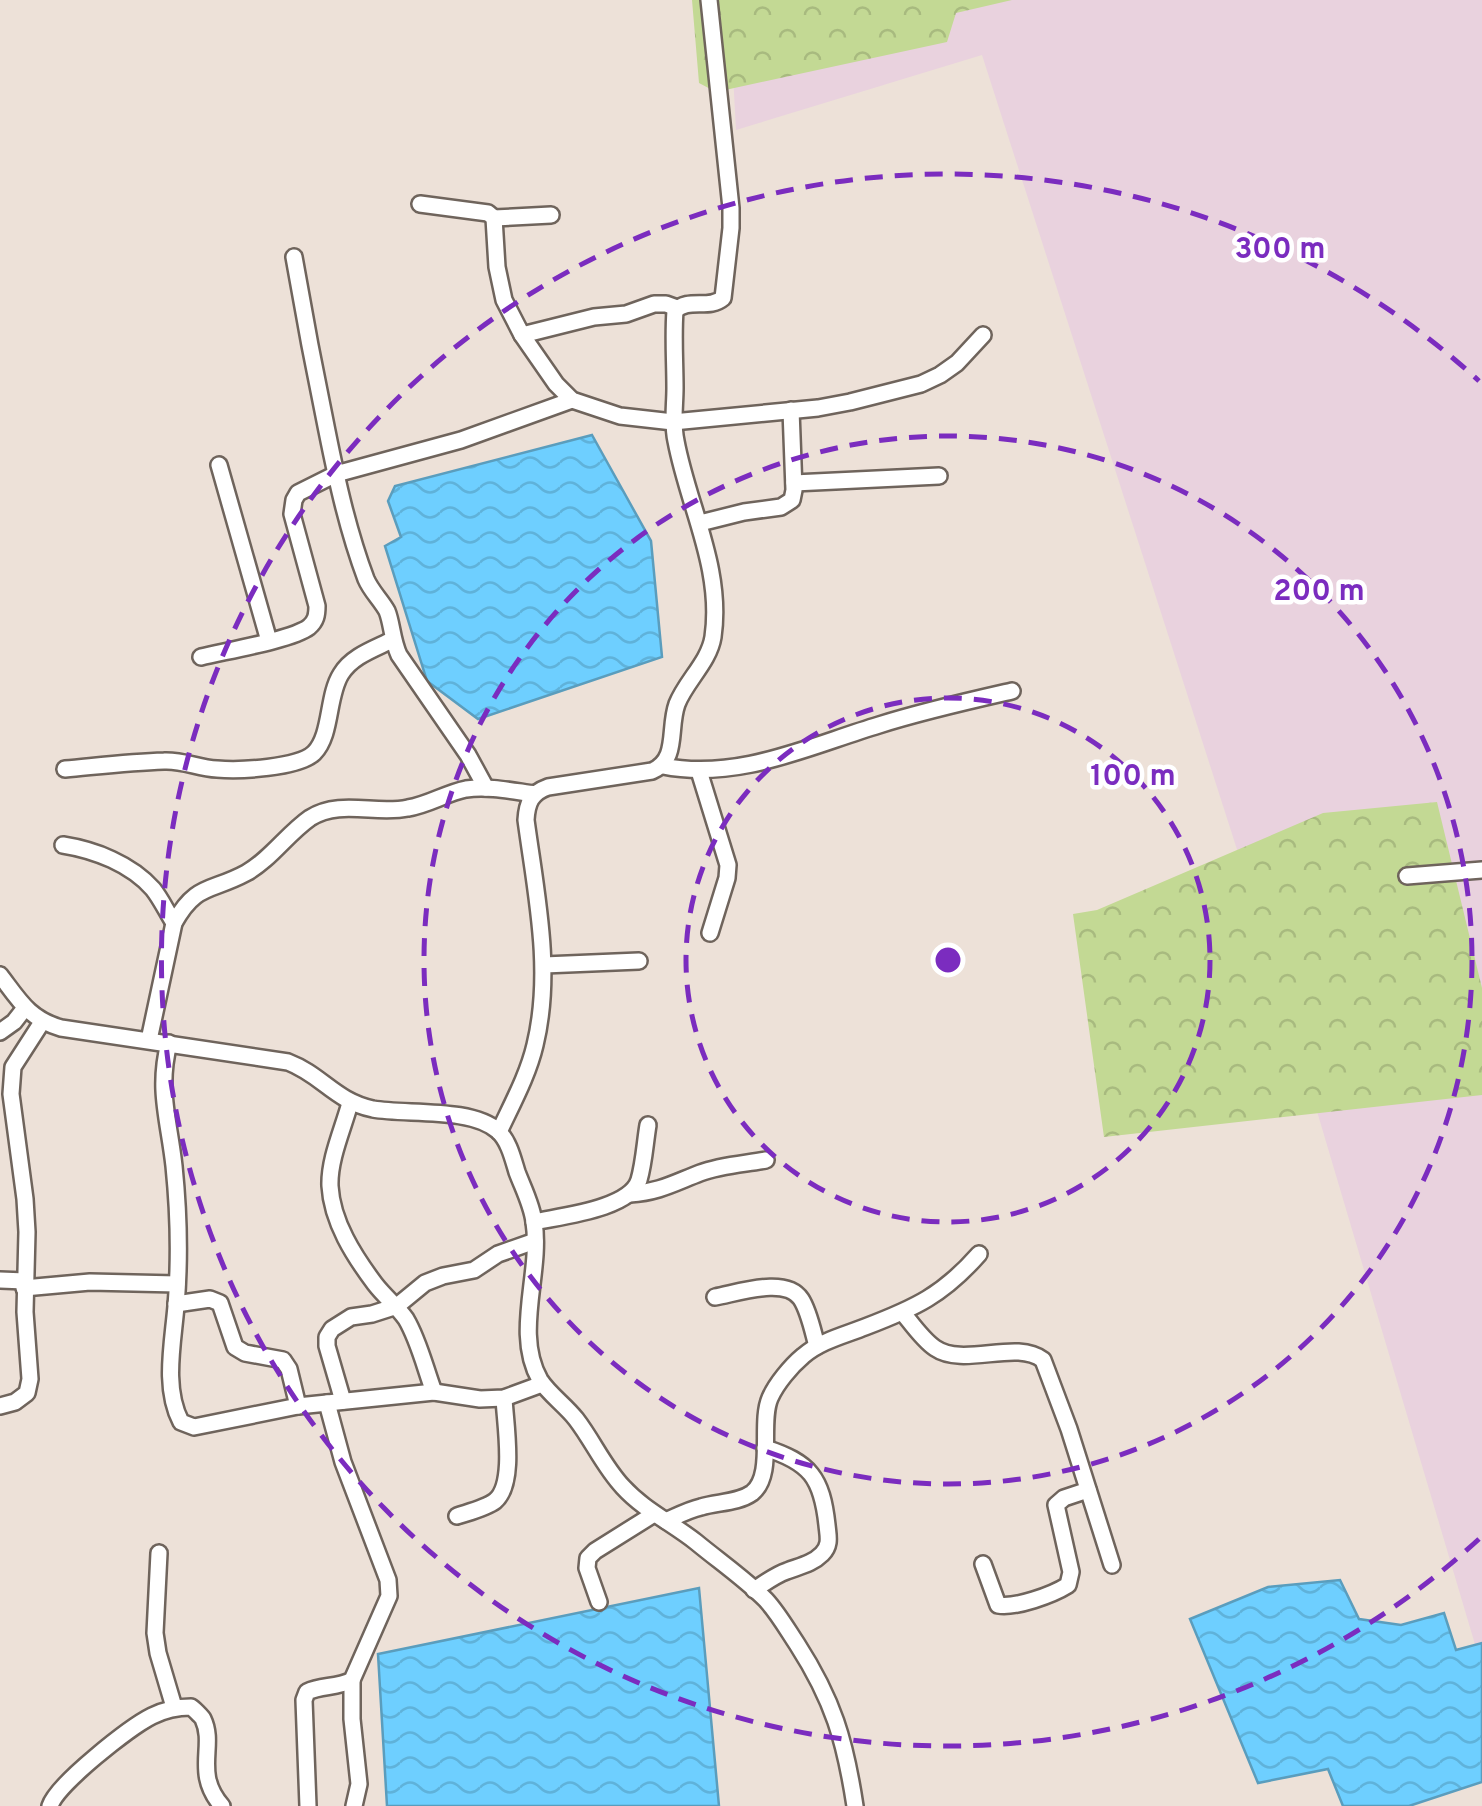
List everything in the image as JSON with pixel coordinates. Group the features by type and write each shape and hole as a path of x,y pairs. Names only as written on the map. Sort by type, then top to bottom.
{"street":[{"path":"522,335 594,317 626,314 654,304 677,308 718,302 725,292 731,208 709,0"},
{"path":"420,204 488,213 494,218 551,215"},
{"path":"494,218 504,300 522,335 572,400 620,416 673,422 850,402 921,384 940,375 984,335"},
{"path":"294,257 336,474 367,581 386,609 399,655 468,755 486,788"},
{"path":"499,1132 536,1042 544,964 527,806 535,794 548,787 652,772 664,766 678,702 713,638 710,563 673,422 677,308"},
{"path":"201,657 303,631 314,621 317,606 292,514 298,493 336,474 461,440 572,400"},
{"path":"700,524 744,512 781,508 792,500 792,410"},
{"path":"218,465 270,641"},
{"path":"794,483 939,476"},
{"path":"65,769 182,761 218,770 295,762 313,753 323,739 334,690 353,660 392,640"},
{"path":"664,766 699,772 755,763 876,725 1012,690"},
{"path":"699,772 728,865 710,933"},
{"path":"149,1040 174,923 184,906 196,894 262,862 310,818 348,808 410,808 464,790 486,788 535,794"},
{"path":"63,845 83,848 139,875 156,893 174,923"},
{"path":"1408,876 1482,870"},
{"path":"544,964 640,961"},
{"path":"0,974 42,1022 288,1062 307,1070 350,1103 376,1110 432,1112 484,1122 499,1132 508,1146 534,1222 528,1330 534,1368 542,1384 566,1406 623,1488 766,1601 814,1670 833,1709 847,1752 856,1806"},
{"path":"0,1032 26,1008"},
{"path":"0,1406 15,1402 26,1393 30,1379 25,1198 11,1094 13,1066 42,1022"},
{"path":"169,1043 162,1088 180,1226 170,1369 174,1410 180,1422 194,1426 298,1406 434,1392 480,1399 504,1398 542,1384"},
{"path":"350,1103 332,1164 330,1188 338,1220 355,1256 409,1325 434,1392"},
{"path":"534,1222 614,1204 630,1194 639,1181 648,1126"},
{"path":"630,1194 652,1193 702,1172 766,1160"},
{"path":"354,1806 358,1784 352,1680 389,1596 388,1580 343,1462 327,1338 332,1329 351,1317 397,1306 425,1284 474,1270 498,1254 535,1241"},
{"path":"599,1602 588,1568 588,1558 595,1551 660,1518 754,1492 763,1476 770,1398 802,1357 818,1346 902,1313 933,1296 957,1280 979,1254"},
{"path":"0,1280 25,1285 177,1284"},
{"path":"715,1297 779,1286 791,1289 802,1300 818,1346"},
{"path":"176,1304 210,1299 220,1303 235,1347 245,1353 283,1360 298,1406"},
{"path":"902,1313 936,1349 947,1353 993,1355 1023,1351 1043,1360 1070,1430 1112,1565"},
{"path":"458,1516 495,1502 504,1489 508,1476 504,1398"},
{"path":"754,1590 774,1577 809,1564 822,1554 829,1540 816,1476 789,1456 765,1448"},
{"path":"983,1564 998,1604 1008,1606 1068,1586 1071,1572 1056,1504 1088,1490"},
{"path":"159,1554 155,1633 174,1707"},
{"path":"308,1806 304,1700 307,1692 315,1688 341,1686 352,1680"},
{"path":"50,1806 52,1797 67,1782 130,1730 174,1707 192,1707 203,1718 207,1779 222,1806"}],"shaded area":[{"path":"729,0 1482,0 1482,1668 1268,946 982,55 736,130"}],"green space":[{"path":"692,0 1012,0 956,13 947,42 716,92 699,83"},
{"path":"1437,802 1482,988 1482,1095 1104,1137 1073,914 1097,910 1323,813"}],"water":[{"path":"592,435 651,541 662,657 478,719 427,681 385,546 401,537 388,501 395,486"},
{"path":"1340,1580 1359,1619 1401,1625 1444,1613 1456,1650 1482,1643 1482,1782 1409,1806 1343,1806 1328,1769 1258,1783 1190,1619 1268,1587"},
{"path":"699,1588 719,1806 387,1806 378,1654"}]}
